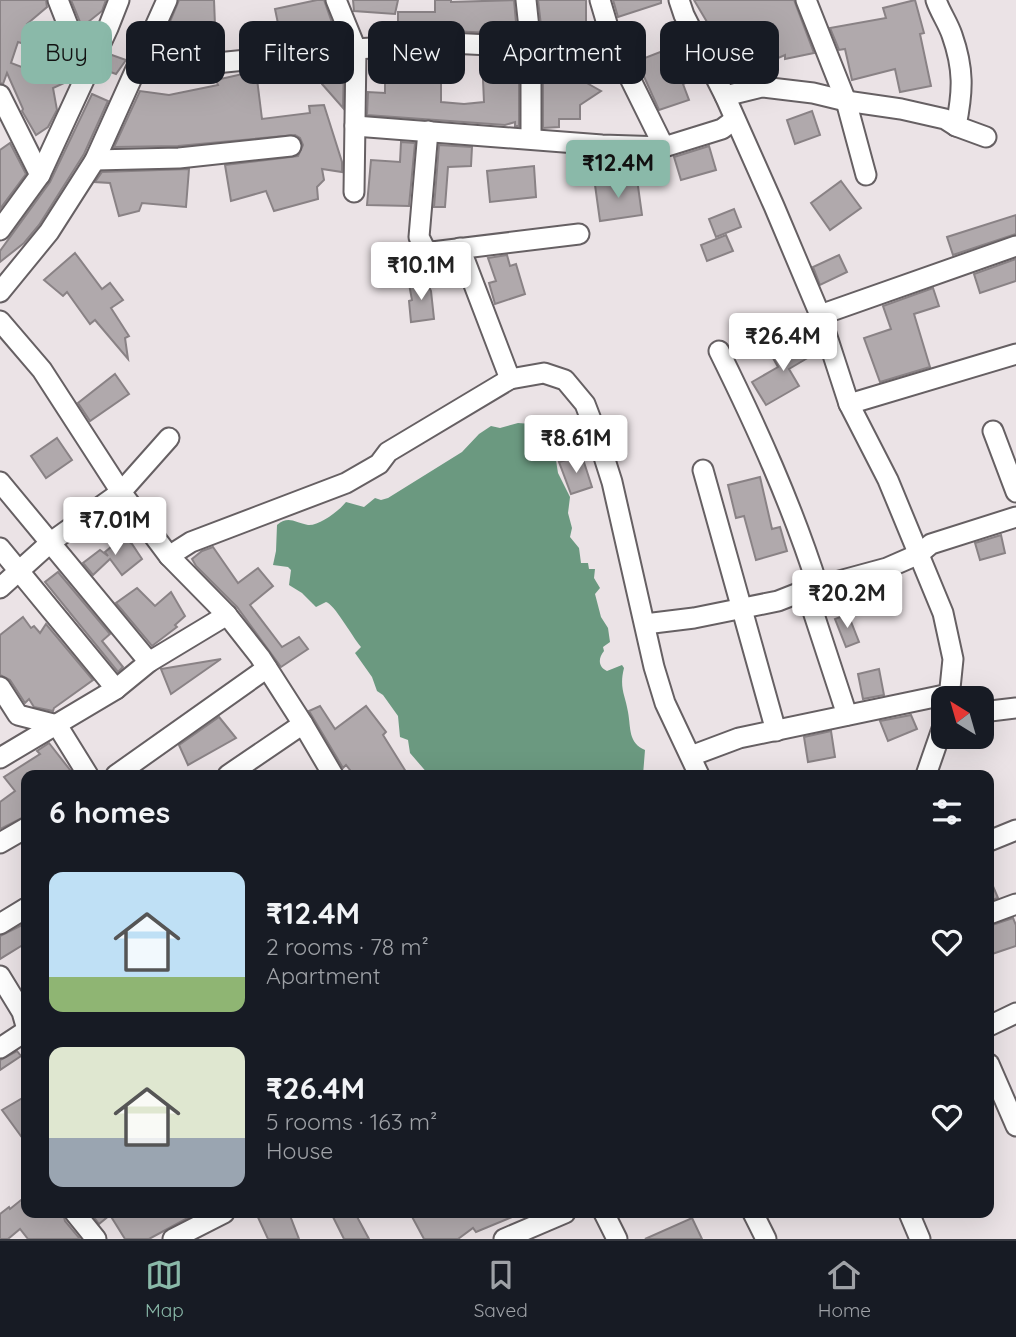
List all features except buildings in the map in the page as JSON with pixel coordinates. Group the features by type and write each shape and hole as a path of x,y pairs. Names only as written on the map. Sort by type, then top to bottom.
{"street":[{"path":"58,0 66,21"},
{"path":"110,21 119,0"},
{"path":"158,21 167,0"},
{"path":"336,0 356,49 354,192"},
{"path":"526,0 528,21"},
{"path":"600,0 606,21"},
{"path":"680,0 684,15 725,96 820,316 849,404 888,480 919,554 945,624 953,659 950,686"},
{"path":"806,0 846,101 866,175"},
{"path":"936,0 952,34 963,75 956,126"},
{"path":"225,62 356,49 449,43 479,44"},
{"path":"0,230 40,175 82,84"},
{"path":"0,292 49,232 95,160 130,84"},
{"path":"531,84 531,138"},
{"path":"633,84 664,147"},
{"path":"725,96 762,87 813,93 846,101 901,108 945,119 956,126 986,136"},
{"path":"0,95 40,175"},
{"path":"355,126 664,147 722,129 734,120"},
{"path":"428,131 419,237 425,249 432,252 579,234"},
{"path":"95,160 179,158 290,146"},
{"path":"820,316 1016,246"},
{"path":"460,248 510,379"},
{"path":"0,321 42,370 121,492 169,556 227,615 267,668 329,770"},
{"path":"719,351 775,468 803,539 812,589 847,715"},
{"path":"849,404 1016,354"},
{"path":"169,556 191,542 346,484 379,464 388,453 510,379 544,373 565,380 585,404 612,482 654,667 665,703 697,770"},
{"path":"993,431 1016,492"},
{"path":"0,588 51,542 121,492 169,438"},
{"path":"703,470 776,731"},
{"path":"0,482 149,662"},
{"path":"645,624 694,618 778,601 887,568 919,554 931,544 1016,517"},
{"path":"0,548 116,689"},
{"path":"2,754 116,689 149,662 227,615"},
{"path":"123,770 267,668"},
{"path":"0,687 18,715 57,725 85,770"},
{"path":"691,756 739,738 931,699"},
{"path":"994,711 1016,708"},
{"path":"235,770 303,724"},
{"path":"928,770 935,749"},
{"path":"994,839 1016,830"},
{"path":"0,843 21,831"},
{"path":"994,912 1016,904"},
{"path":"0,924 21,911"},
{"path":"0,976 21,1013"},
{"path":"994,1024 1016,1013"},
{"path":"0,1048 21,1024"},
{"path":"994,1074 1014,1115"},
{"path":"79,1218 96,1239"},
{"path":"173,1239 214,1218"},
{"path":"516,1230 551,1218"},
{"path":"606,1218 617,1239"},
{"path":"756,1218 766,1239"},
{"path":"911,1218 920,1239"}],"shaded area":[{"path":"518,423 532,424 553,441 558,473 570,497 570,537 579,548 581,563 588,563 589,569 595,569 594,578 600,588 595,594 601,617 608,628 610,642 603,647 601,665 607,671 622,665 624,668 622,686 631,734 636,743 645,750 643,770 425,770 410,753 408,740 400,737 398,716 377,691 372,677 355,653 361,647 338,614 326,602 316,607 289,585 291,570 288,567 273,565 277,525 281,522 289,520 313,525 339,510 346,502 364,507 375,498 388,498 462,452 491,426 500,428"}]}
